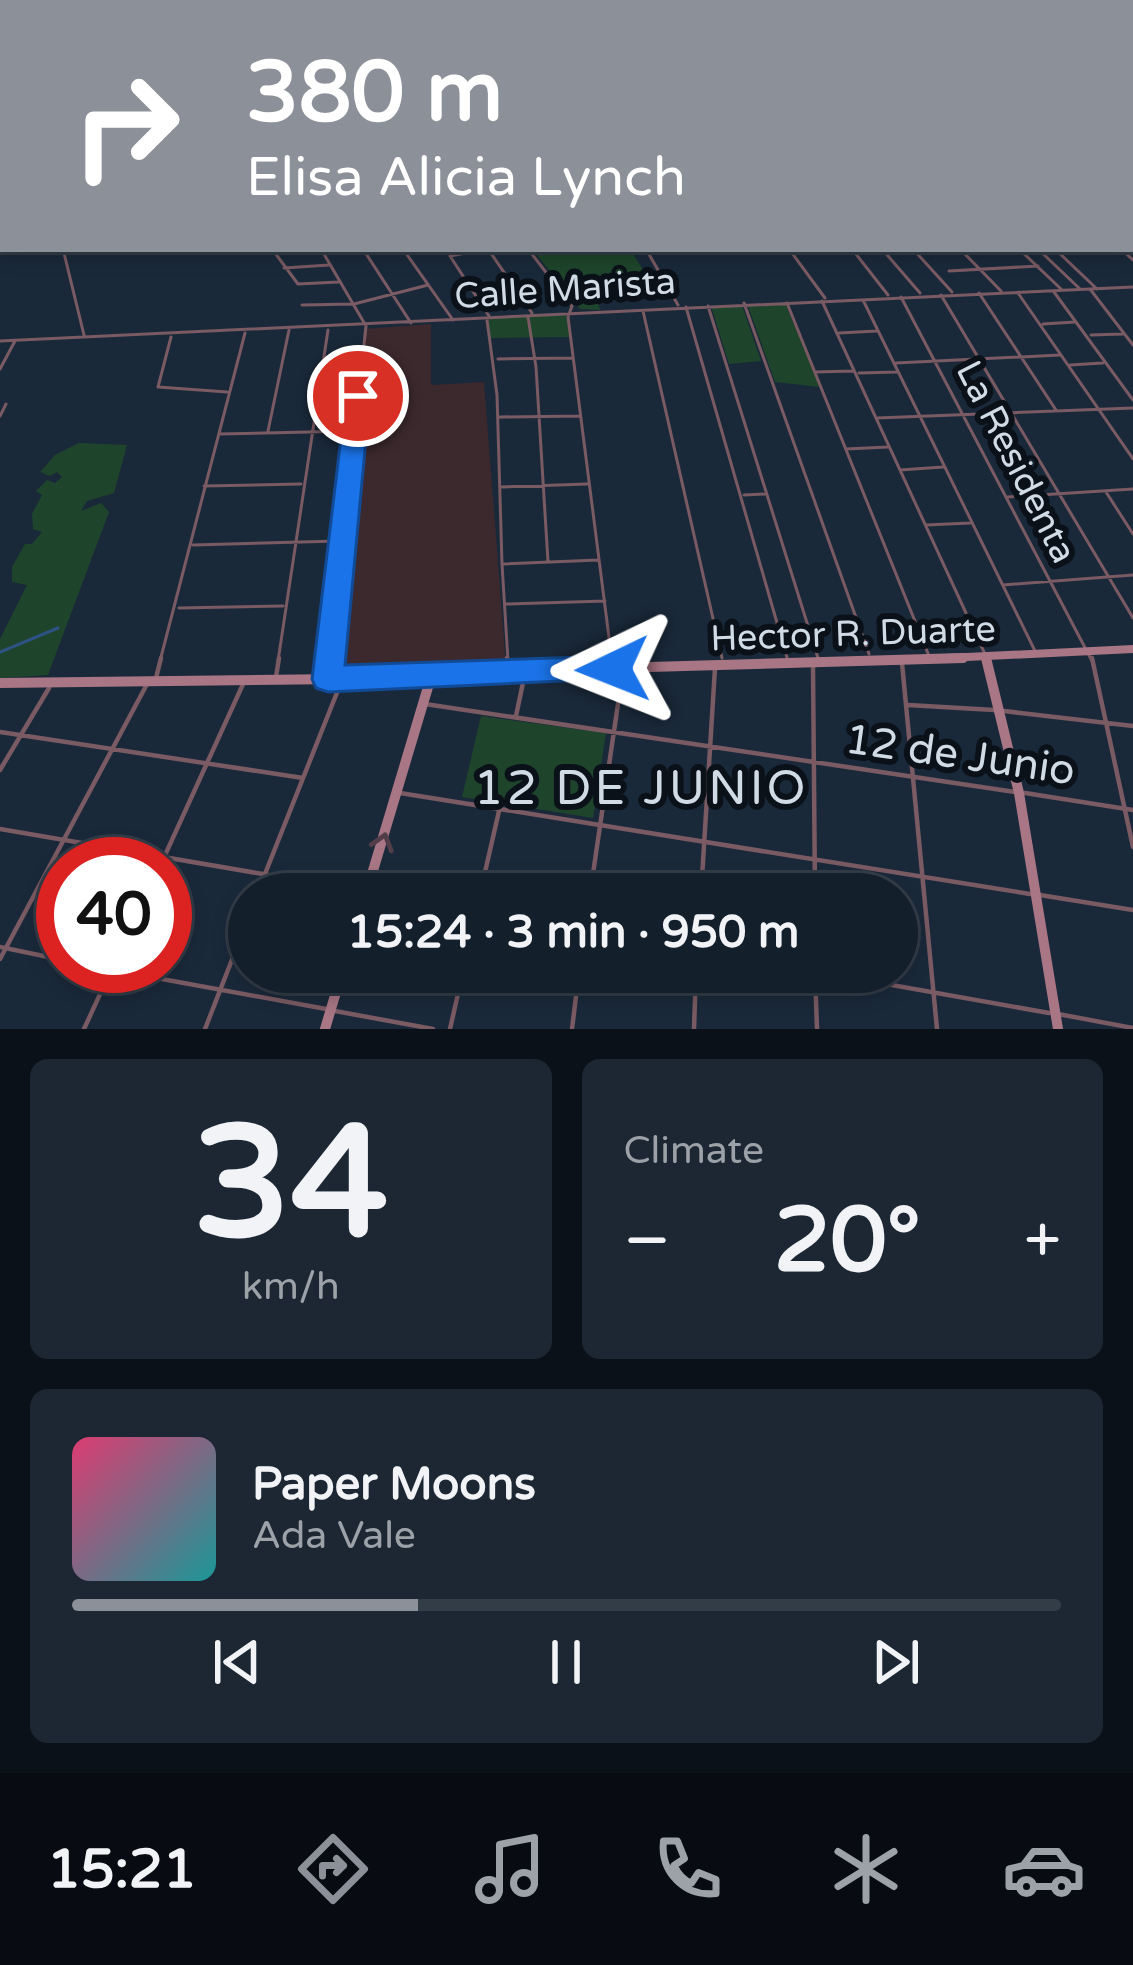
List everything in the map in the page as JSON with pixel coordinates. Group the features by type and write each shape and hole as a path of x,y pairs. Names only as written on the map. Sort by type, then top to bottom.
{"street":[{"path":"64,252 84,337"},
{"path":"274,252 298,284 340,282"},
{"path":"322,252 366,326 328,679"},
{"path":"365,252 411,323"},
{"path":"405,252 453,320"},
{"path":"471,252 450,256 487,308 498,417 508,671"},
{"path":"489,252 531,315 548,562"},
{"path":"530,252 566,296 572,312 568,317 618,669 593,873"},
{"path":"648,252 682,306 788,664"},
{"path":"791,252 824,300 986,657 1019,793 1058,1029"},
{"path":"854,252 889,296"},
{"path":"885,252 921,294"},
{"path":"916,252 953,293"},
{"path":"964,252 1002,292"},
{"path":"1022,252 1063,290"},
{"path":"1041,252 1080,289"},
{"path":"1058,252 1097,289"},
{"path":"283,268 331,265"},
{"path":"949,271 1038,266"},
{"path":"302,305 354,304 428,285"},
{"name":"Calle Marista","path":"0,340 1133,287"},
{"path":"1090,289 1133,345"},
{"path":"1053,291 1133,400"},
{"path":"979,292 1057,411"},
{"path":"1018,292 1133,458"},
{"path":"940,294 1133,618"},
{"name":"La Residenta","path":"900,296 1090,651 1133,847"},
{"path":"862,298 1036,654"},
{"path":"786,301 930,660"},
{"path":"744,303 872,662"},
{"path":"707,305 816,664 814,873"},
{"path":"643,308 719,666 703,873"},
{"path":"1041,324 1076,322"},
{"path":"276,680 328,328"},
{"path":"268,433 289,330"},
{"path":"837,333 878,331"},
{"path":"68,837 152,681 176,608 246,332"},
{"path":"172,334 157,385 163,390 215,388 228,393"},
{"path":"1087,336 1125,334"},
{"path":"0,369 16,340"},
{"path":"893,363 1062,355"},
{"path":"494,359 574,358"},
{"path":"1069,365 1106,363"},
{"path":"815,372 898,372"},
{"path":"1126,390 1133,390"},
{"path":"0,416 6,404"},
{"path":"878,418 1133,408"},
{"path":"498,417 582,416"},
{"path":"219,434 354,431"},
{"path":"846,449 890,447"},
{"path":"900,470 945,466"},
{"path":"499,487 590,483"},
{"path":"204,486 303,484"},
{"path":"1007,497 1133,489"},
{"path":"1106,491 1133,534"},
{"path":"741,496 766,494"},
{"path":"925,525 972,523"},
{"path":"191,545 341,541"},
{"path":"502,564 600,560"},
{"path":"1002,585 1133,575"},
{"path":"505,604 605,601"},
{"path":"176,608 285,606"},
{"name":"Hector R. Duarte","path":"0,683 431,677 1133,649"},
{"path":"902,661 937,1029"},
{"path":"516,716 525,671"},
{"path":"376,873 431,677"},
{"path":"265,873 342,678"},
{"path":"172,837 245,680"},
{"path":"0,770 53,681"},
{"name":"12 de Junio","path":"424,704 1133,810"},
{"path":"907,705 1133,726"},
{"path":"0,732 303,778"},
{"path":"398,793 1133,910"},
{"path":"485,873 500,809"},
{"path":"0,829 48,837"},
{"path":"192,864 258,873"},
{"path":"0,959 36,891"},
{"path":"3,948 36,955"},
{"path":"206,1029 228,969"},
{"path":"192,984 433,1029"},
{"path":"918,990 1133,1028"},
{"path":"84,1029 101,993"},
{"path":"325,1029 336,993"},
{"path":"450,1029 458,993"},
{"path":"572,1029 576,993"},
{"path":"694,1029 695,993"},
{"path":"817,993 817,1029"}],"shaded area":[{"path":"431,324 431,385 484,382 506,667 330,672 364,329"}],"green space":[{"path":"534,252 632,252 654,287 596,295 600,310 580,309"},
{"path":"785,303 820,387 775,382 748,306"},
{"path":"742,305 761,361 729,364 711,306"},
{"path":"566,315 570,337 490,338 487,318"},
{"path":"79,443 127,445 114,493 87,501 81,511 101,503 109,512 48,675 0,678 0,639 27,585 12,582 12,567 25,544 32,544 42,532 33,529 32,514 42,495 36,491 47,480 55,483 62,477 57,472 50,476 40,472 55,455"},
{"path":"481,716 606,733 593,818 462,797"}],"waterway":[{"path":"0,652 58,628"}],"district":[{"name":"12 DE JUNIO","path":"641,789"}],"route":[{"path":"358,396 328,679 613,669"}]}
